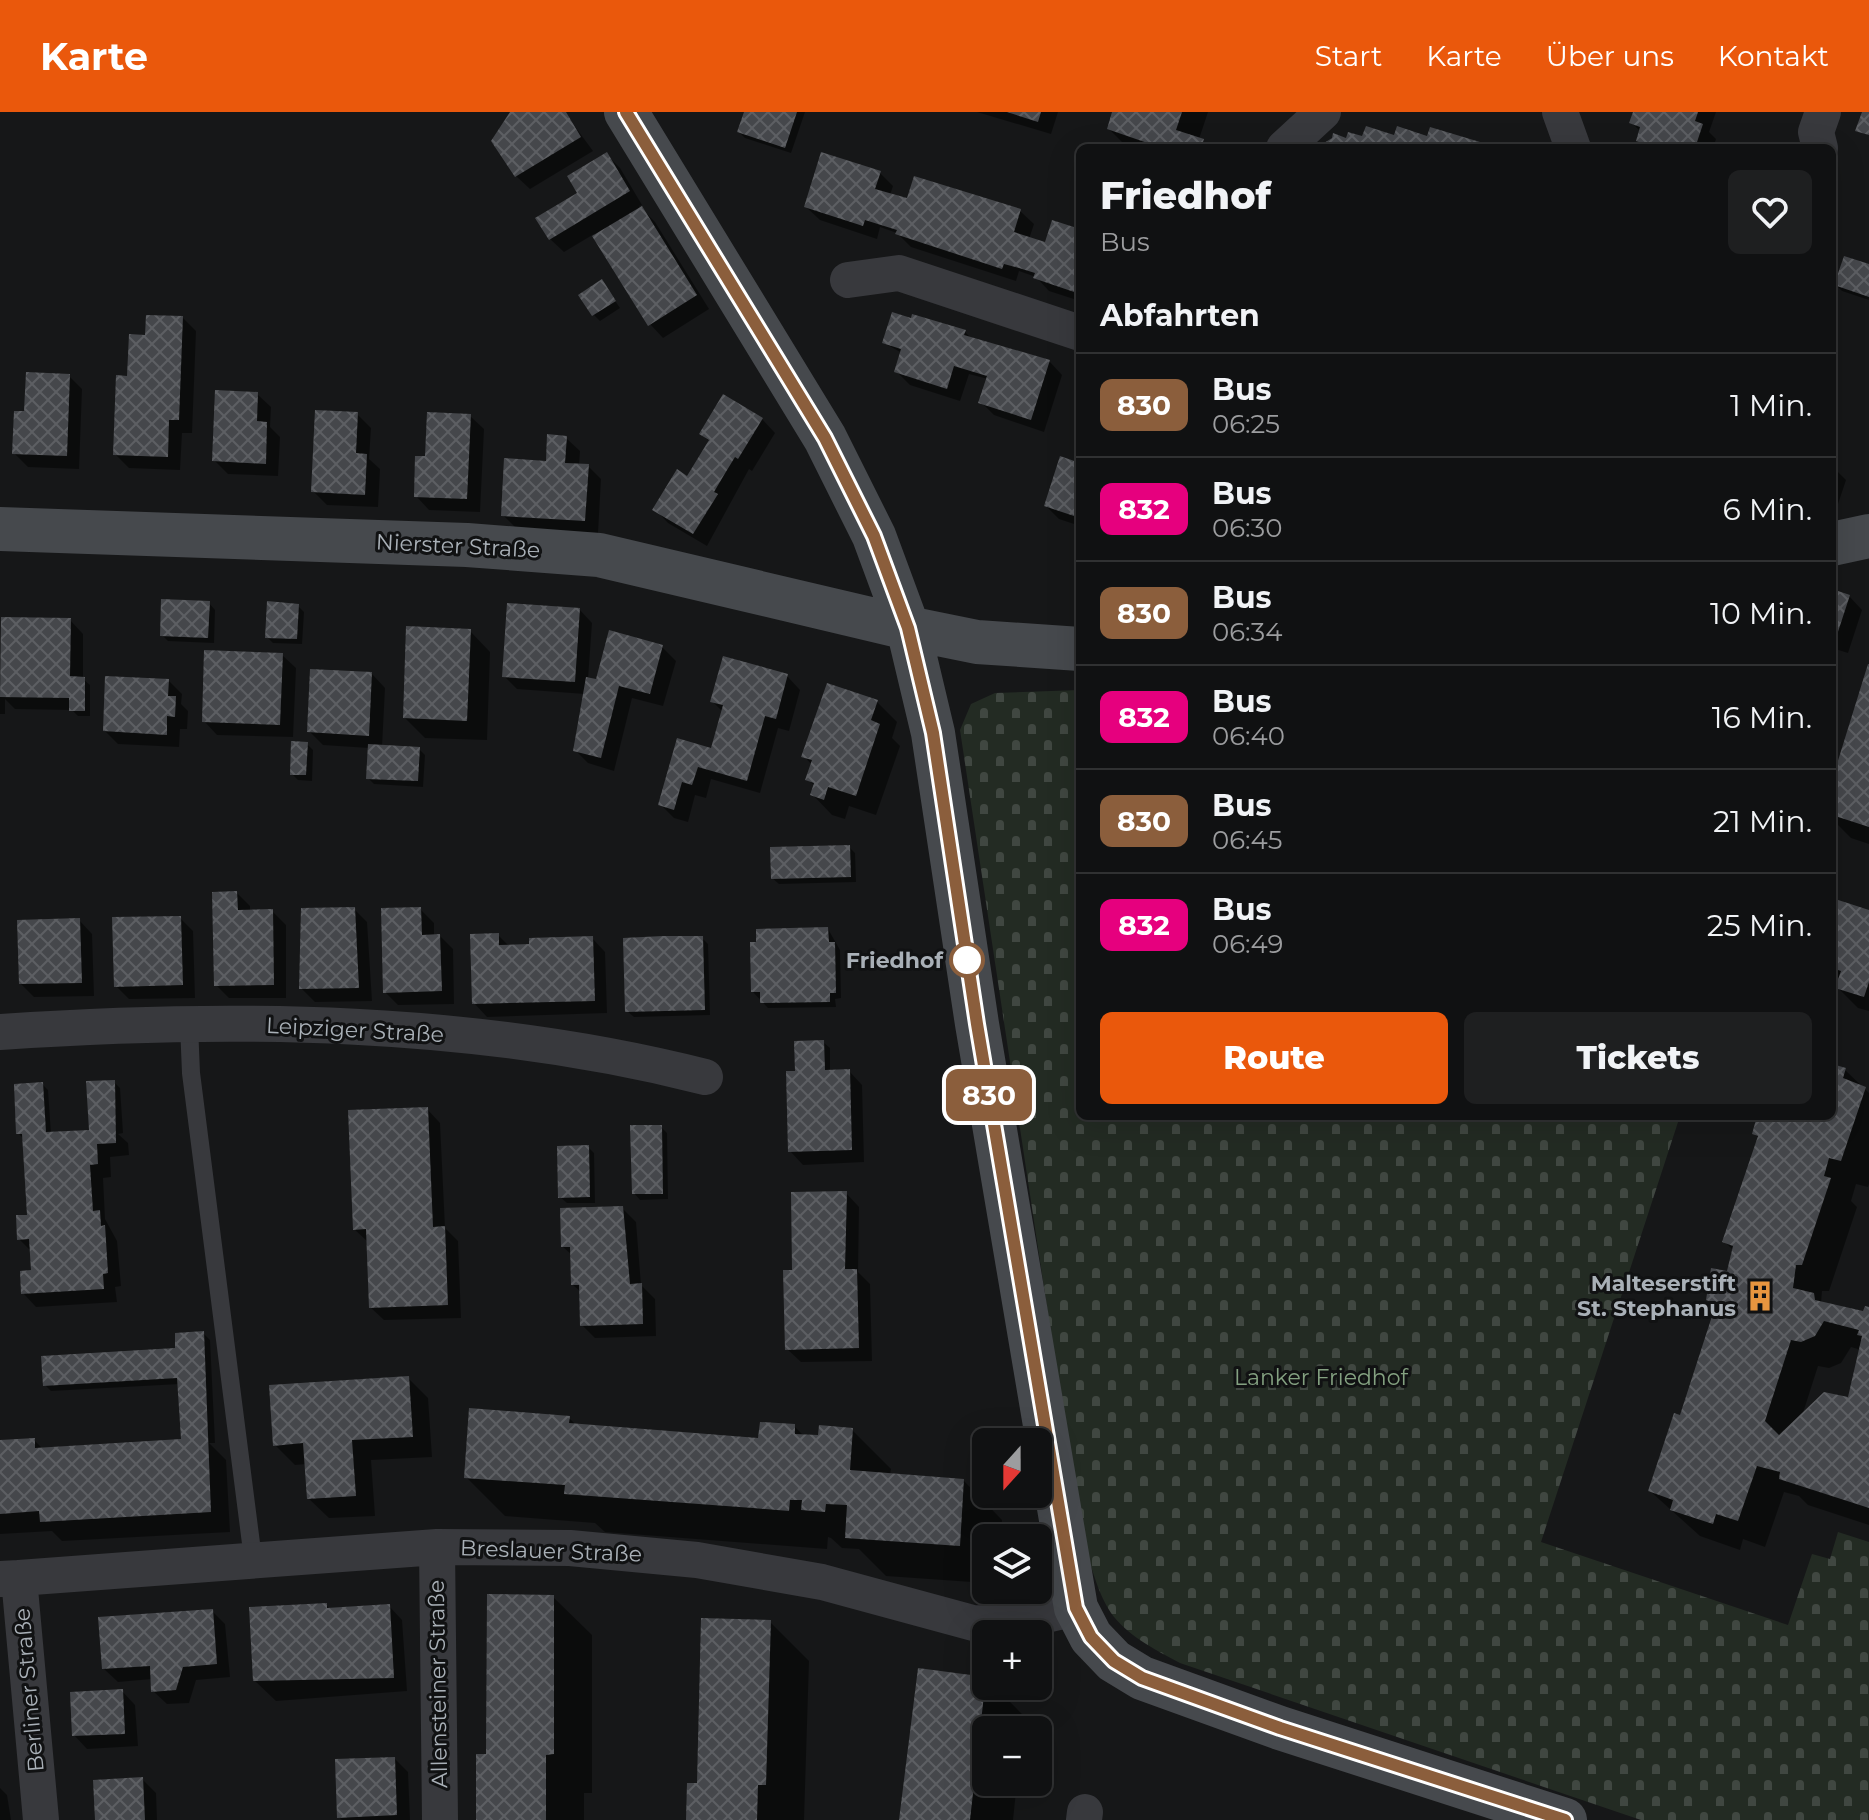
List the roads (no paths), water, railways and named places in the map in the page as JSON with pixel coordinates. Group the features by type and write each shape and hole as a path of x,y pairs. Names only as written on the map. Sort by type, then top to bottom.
{"street":[{"path":"626,112 825,438 874,536 908,628 933,733 975,1011 1076,1608 1091,1637 1114,1661 1142,1678 1280,1728 1565,1820"},
{"path":"1288,144 1323,112"},
{"path":"1560,112 1572,144"},
{"path":"1819,144 1816,132 1823,112"},
{"path":"848,280 899,273 1076,332"},
{"name":"Nierster Straße","path":"0,529 467,545 599,555 977,642 1076,649"},
{"path":"1836,543 1869,536"},
{"name":"Leipziger Straße","path":"0,1032 104,1025 327,1024 481,1037 619,1055 705,1077"},
{"name":"Breslauer Straße","path":"9,1578 437,1547 570,1548 697,1560 822,1582 973,1623 1008,1624 1076,1608"},
{"name":"Allensteiner Straße","path":"437,1547 440,1820"},
{"name":"Berliner Straße","path":"9,1578 41,1820"}],"lane":[{"path":"189,1025 191,1073 253,1559"}],"place":[{"name":"Friedhof","path":"967,960"},
{"name":"Malteserstift St. Stephanus","path":"1760,1296"}],"park label":[{"name":"Lanker Friedhof","path":"1321,1377"}]}
